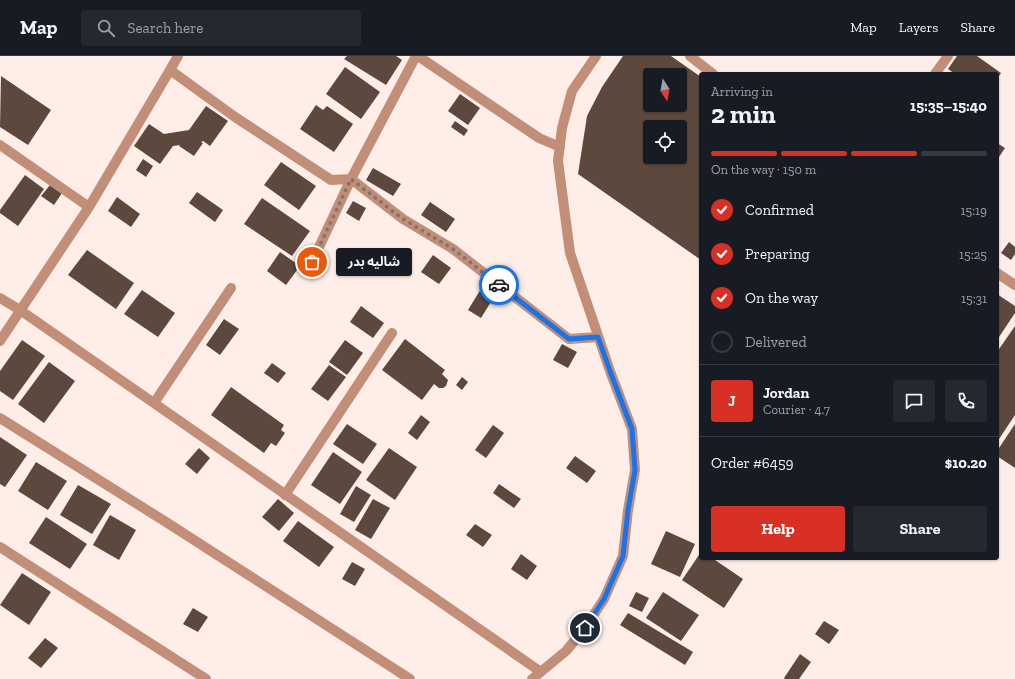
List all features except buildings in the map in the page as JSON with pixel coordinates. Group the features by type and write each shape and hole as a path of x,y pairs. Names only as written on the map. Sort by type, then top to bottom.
{"street":[{"path":"0,340 89,208 178,56"},
{"path":"312,262 351,179 417,56 539,138 560,147"},
{"path":"532,679 566,651 585,628 604,599 623,556 628,510 635,470 632,429 598,337 570,253 558,161 562,128 572,91 596,56"},
{"path":"690,56 710,72"},
{"path":"936,72 948,56"},
{"path":"170,70 235,117 332,180 351,179 403,219 453,249 569,339 598,337"},
{"path":"0,145 89,208"},
{"path":"999,274 1015,285"},
{"path":"154,404 231,288"},
{"path":"0,298 20,310 541,672"},
{"path":"286,495 392,333"},
{"path":"0,418 166,522 410,679"},
{"path":"0,547 206,679"}],"way so far":[{"path":"312,262 351,179 403,219 453,249 499,285"}],"place":[{"name":"شاليه بدر","path":"312,262"}],"route":[{"path":"499,285 569,339 598,337 632,429 635,470 628,510 623,556 604,599 585,628"}]}
